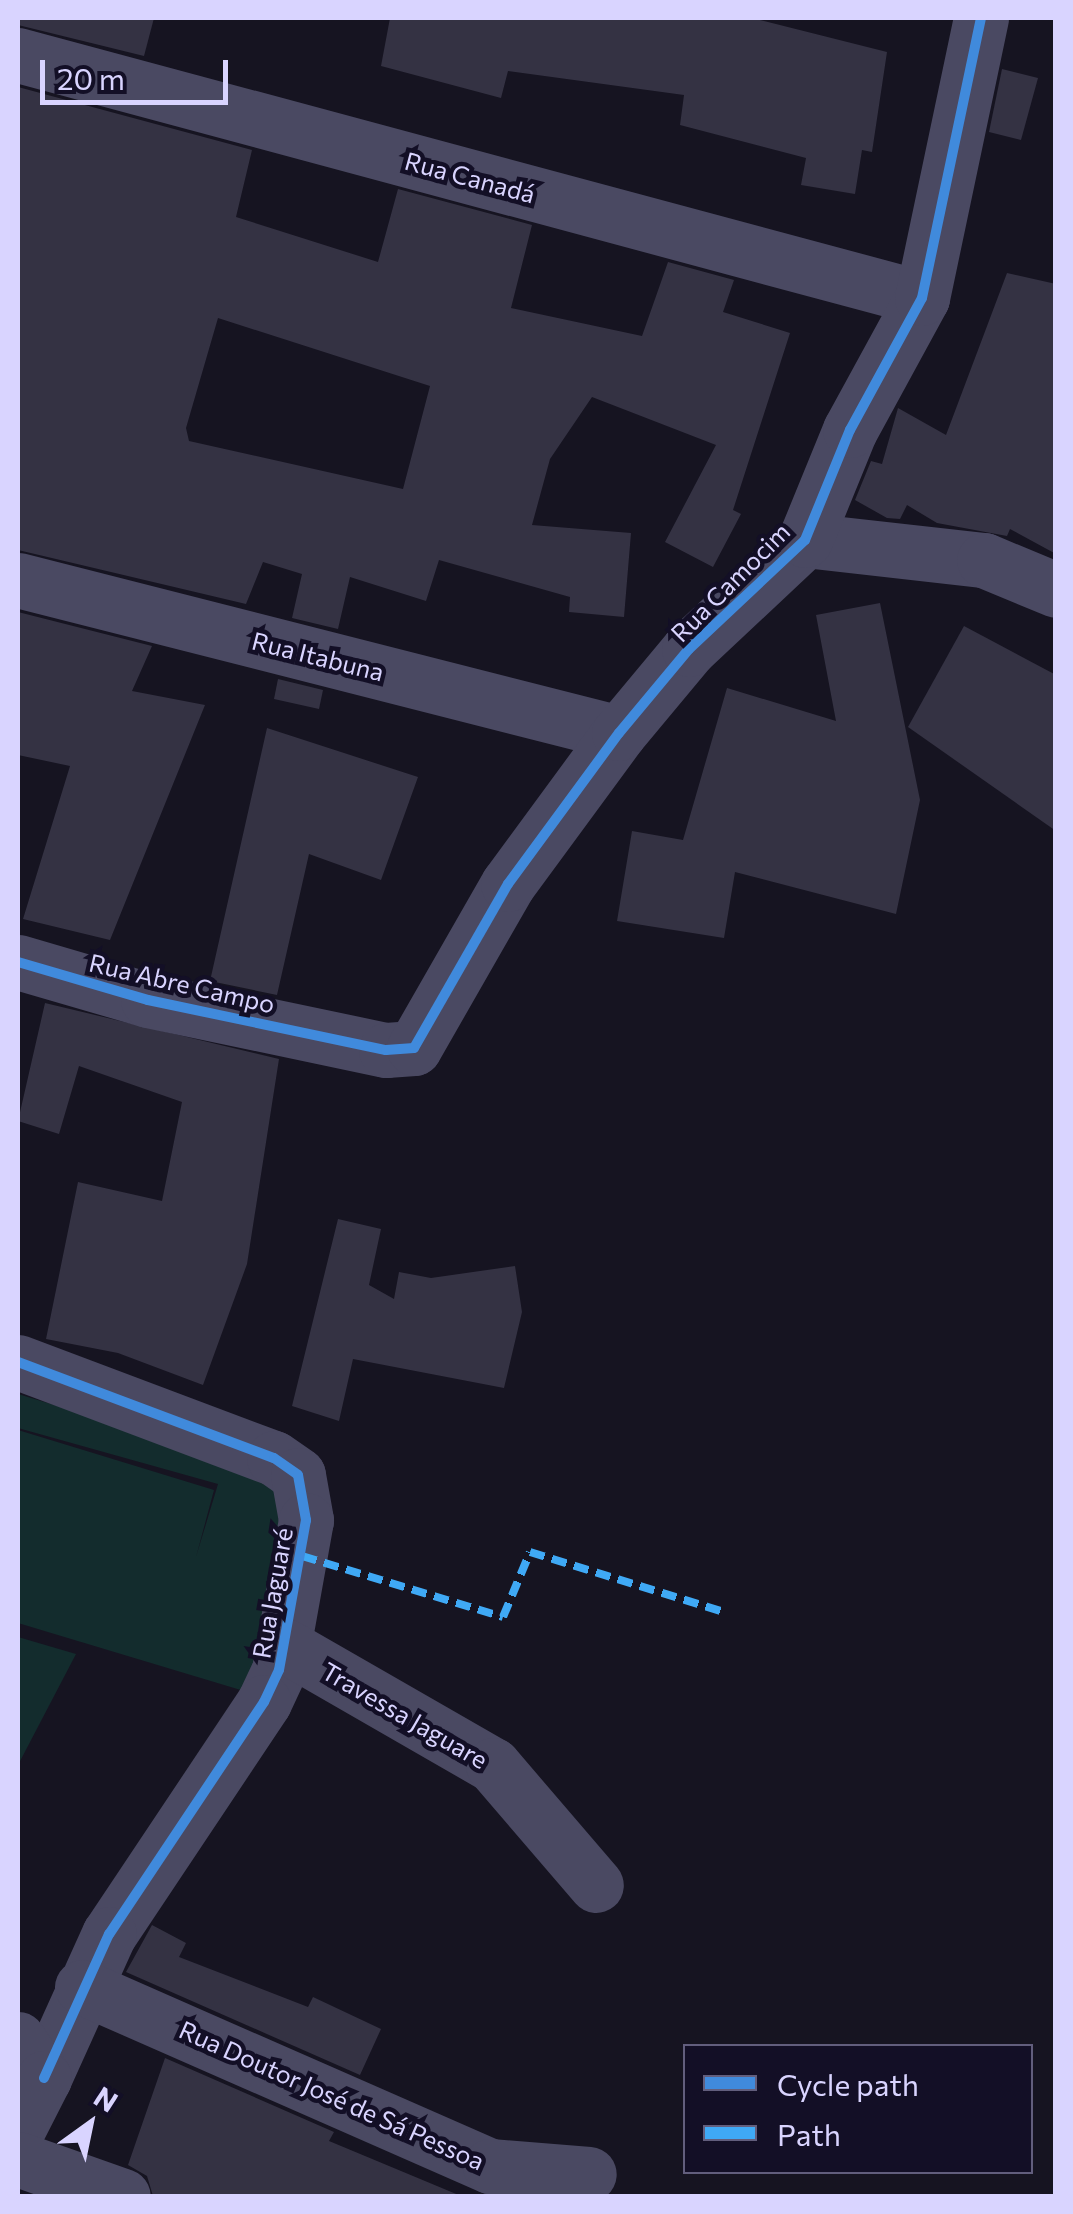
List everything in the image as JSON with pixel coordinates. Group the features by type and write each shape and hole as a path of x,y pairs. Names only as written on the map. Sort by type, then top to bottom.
{"street":[{"name":"Rua Camocim","path":"339,1037 386,1050 414,1048 508,884 619,733 689,649 804,540 850,430 922,298 981,18"},
{"name":"Rua Canadá","path":"18,55 922,298"},
{"path":"804,540 984,560 1056,590"},
{"name":"Rua Itabuna","path":"18,580 619,733"},
{"name":"Rua Abre Campo","path":"18,962 148,1000 339,1037"},
{"name":"Rua Jaguaré","path":"18,1362 274,1458 298,1475 306,1520 284,1645 264,1702 228,1766 109,1934 24,2113"},
{"name":"Travessa Jaguare","path":"284,1645 492,1764 596,1885"},
{"name":"Rua Doutor José de Sá Pessoa","path":"82,1988 490,2166 590,2174"},
{"path":"24,2113 123,2196"}],"green space":[{"path":"18,1394 308,1482 254,1694 18,1623 18,1430 214,1490 196,1557 218,1484 18,1428"},
{"path":"18,1637 76,1654 18,1765"}],"building":[{"path":"18,18 154,18 144,56 18,25"},
{"path":"390,18 752,18 887,52 872,152 862,150 855,194 801,185 806,158 680,125 684,95 508,71 501,98 381,66"},
{"path":"1002,69 1038,78 1021,140 989,132"},
{"path":"18,87 252,150 236,217 378,262 398,189 532,225 511,308 642,336 668,262 734,280 723,312 790,333 733,510 741,514 713,567 665,542 716,445 592,397 550,459 532,525 631,533 624,617 569,612 570,597 439,560 426,601 350,577 338,629 292,618 302,574 263,562 246,604 18,550","holes":["218,318 430,386 403,489 189,441 186,428"]},
{"path":"1007,273 1056,284 1056,554 1010,529 1007,536 937,523 907,505 900,519 887,518 855,500 871,461 882,464 898,408 946,435"},
{"path":"880,603 920,800 896,914 735,872 724,938 617,921 632,831 683,840 727,688 836,721 816,615"},
{"path":"18,612 152,646 132,691 205,705 110,940 23,919 70,766 18,755"},
{"path":"964,626 1056,675 1056,831 908,727"},
{"path":"278,679 323,690 319,709 274,699"},
{"path":"267,728 418,777 381,880 309,854 277,995 210,981"},
{"path":"45,1003 279,1059 247,1264 203,1385 118,1353 46,1339 78,1182 162,1201 182,1102 79,1066 59,1134 18,1121"},
{"path":"338,1219 381,1229 369,1285 394,1299 399,1272 431,1278 515,1266 522,1312 504,1388 353,1359 339,1421 292,1406"},
{"path":"152,1925 186,1943 179,1957 308,2007 313,1997 381,2029 360,2075 126,1972"},
{"path":"165,2058 334,2132 329,2141 461,2196 153,2196 147,2176 128,2165"}],"marked path":[{"path":"302,1556 503,1617 530,1552 721,1611"}],"cycle path":[{"path":"18,962 148,1000 386,1050 414,1048 508,884 619,733 689,649 805,540 850,430 922,298 981,18"},
{"path":"18,1362 274,1458 298,1475 306,1520 279,1670 264,1702 109,1934 44,2078"}]}
